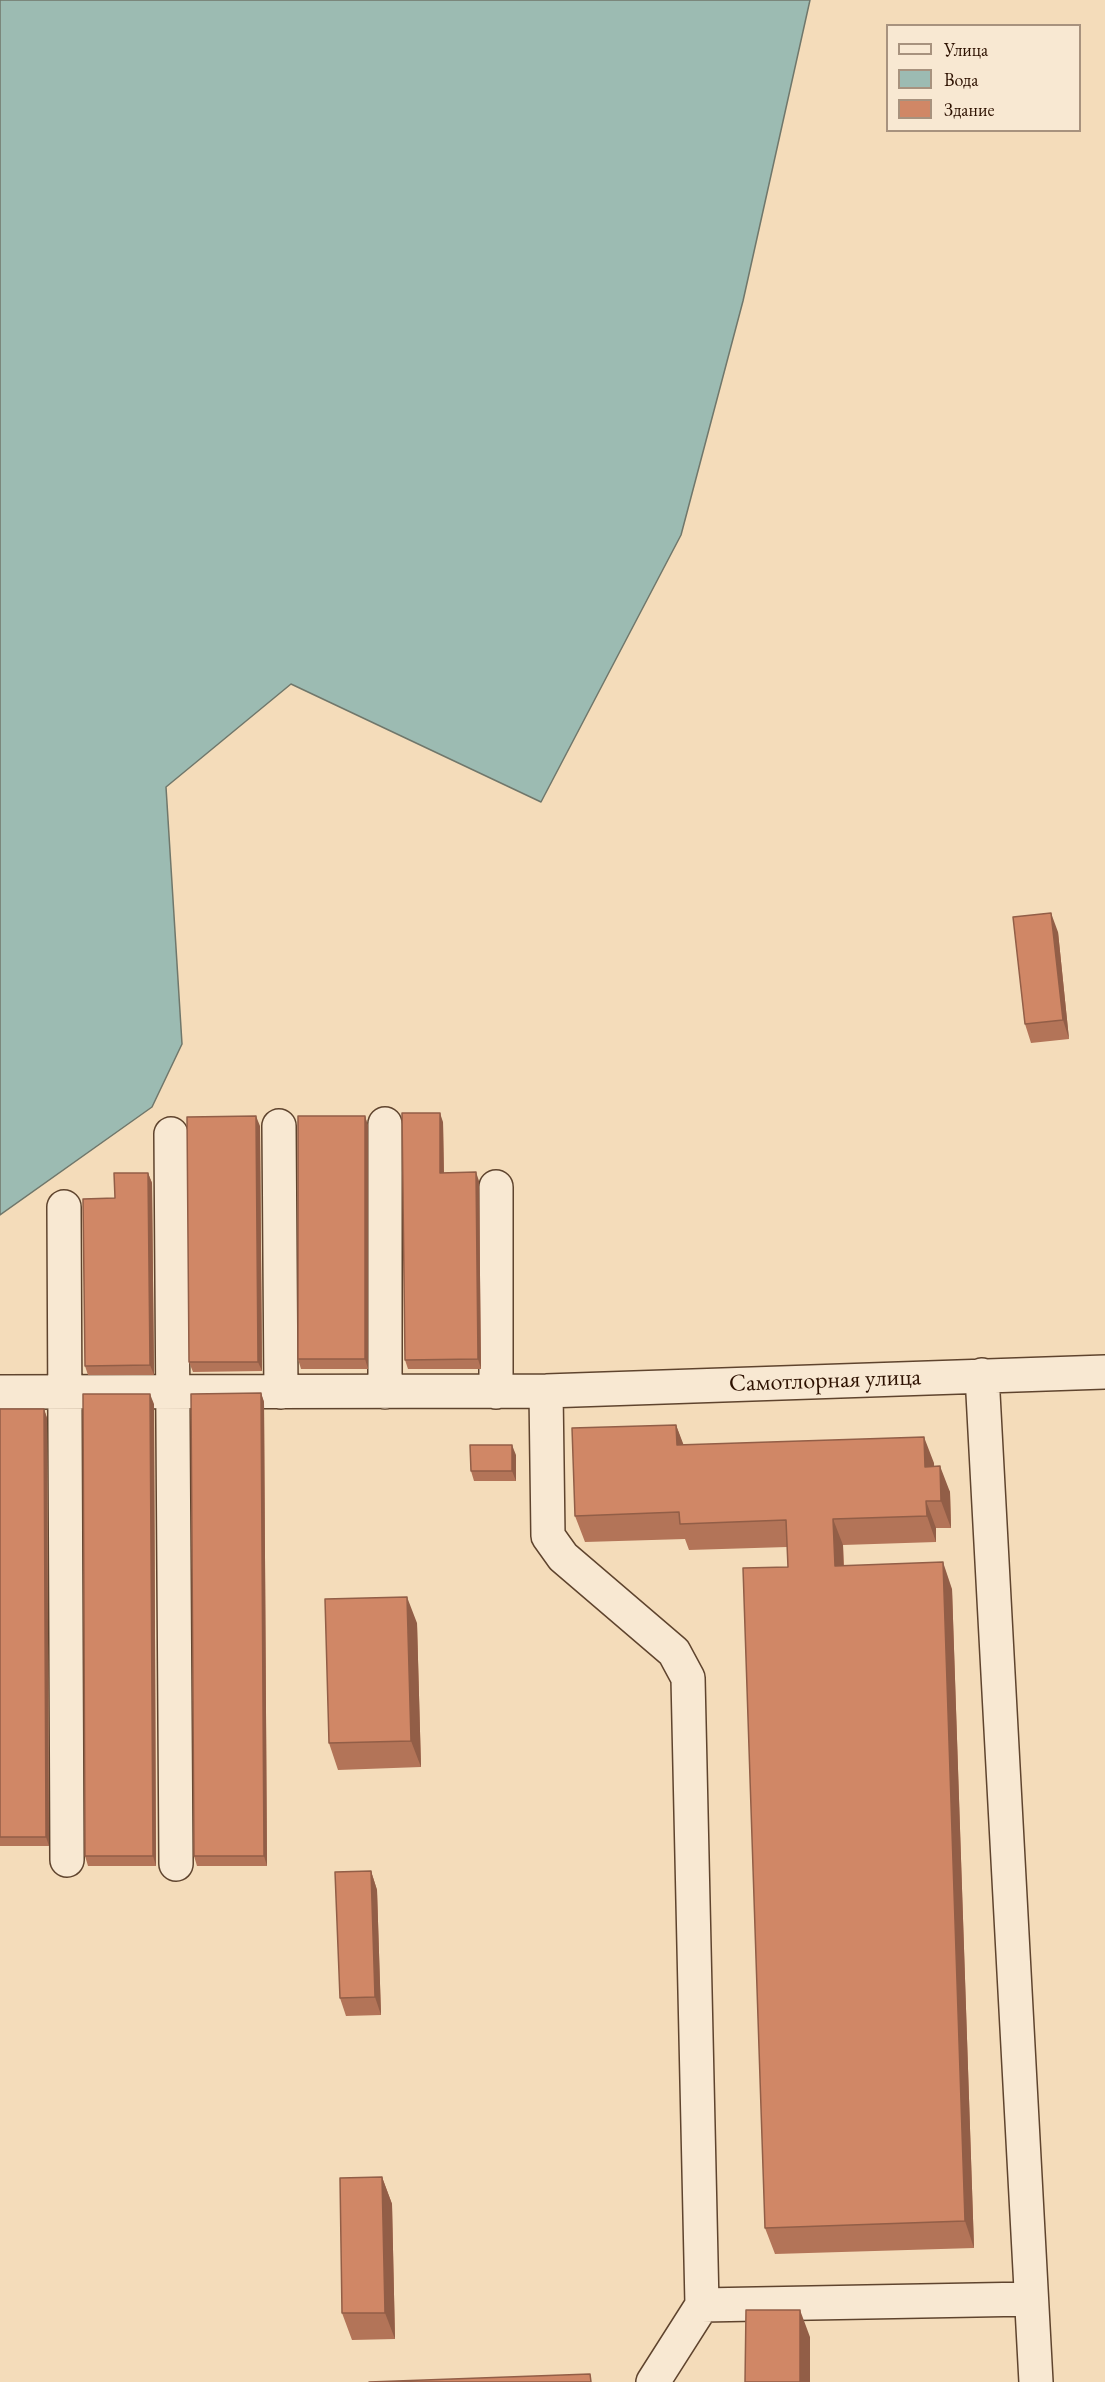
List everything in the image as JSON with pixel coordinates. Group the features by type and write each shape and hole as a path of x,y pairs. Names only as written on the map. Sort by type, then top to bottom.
{"street":[{"path":"385,1124 385,1392"},
{"path":"279,1126 281,1392"},
{"path":"171,1134 176,1864"},
{"path":"496,1187 496,1392"},
{"path":"64,1207 67,1860"},
{"name":"Самотлорная улица","path":"0,1392 496,1392 1105,1372"},
{"path":"982,1376 1036,2382"},
{"path":"546,1391 548,1536 563,1557 674,1652 688,1678 702,2305 653,2382"},
{"path":"702,2305 1031,2299"}],"water":[{"path":"0,0 810,0 743,301 681,535 541,802 291,684 166,787 182,1044 152,1107 0,1215"}],"building":[{"path":"1051,913 1063,1020 1025,1024 1013,917"},
{"path":"402,1113 440,1113 440,1173 476,1172 478,1359 405,1360"},
{"path":"256,1116 258,1362 189,1362 187,1117"},
{"path":"298,1116 365,1116 365,1359 298,1359"},
{"path":"114,1173 148,1173 150,1365 85,1366 83,1199 115,1198"},
{"path":"261,1393 264,1856 194,1856 191,1394"},
{"path":"83,1394 150,1394 153,1856 85,1856"},
{"path":"0,1409 44,1409 46,1837 0,1837"},
{"path":"676,1425 677,1445 924,1437 925,1467 940,1466 941,1501 926,1501 927,1516 833,1519 835,1566 943,1562 965,2221 765,2228 743,1568 788,1567 786,1520 680,1524 679,1512 575,1516 572,1428"},
{"path":"470,1445 512,1445 512,1471 471,1471"},
{"path":"407,1597 411,1741 329,1743 325,1599"},
{"path":"371,1871 375,1997 340,1998 335,1872"},
{"path":"382,2177 385,2313 342,2313 340,2178"},
{"path":"746,2310 800,2310 800,2382 745,2382"},
{"path":"590,2374 591,2382 369,2382"}]}
